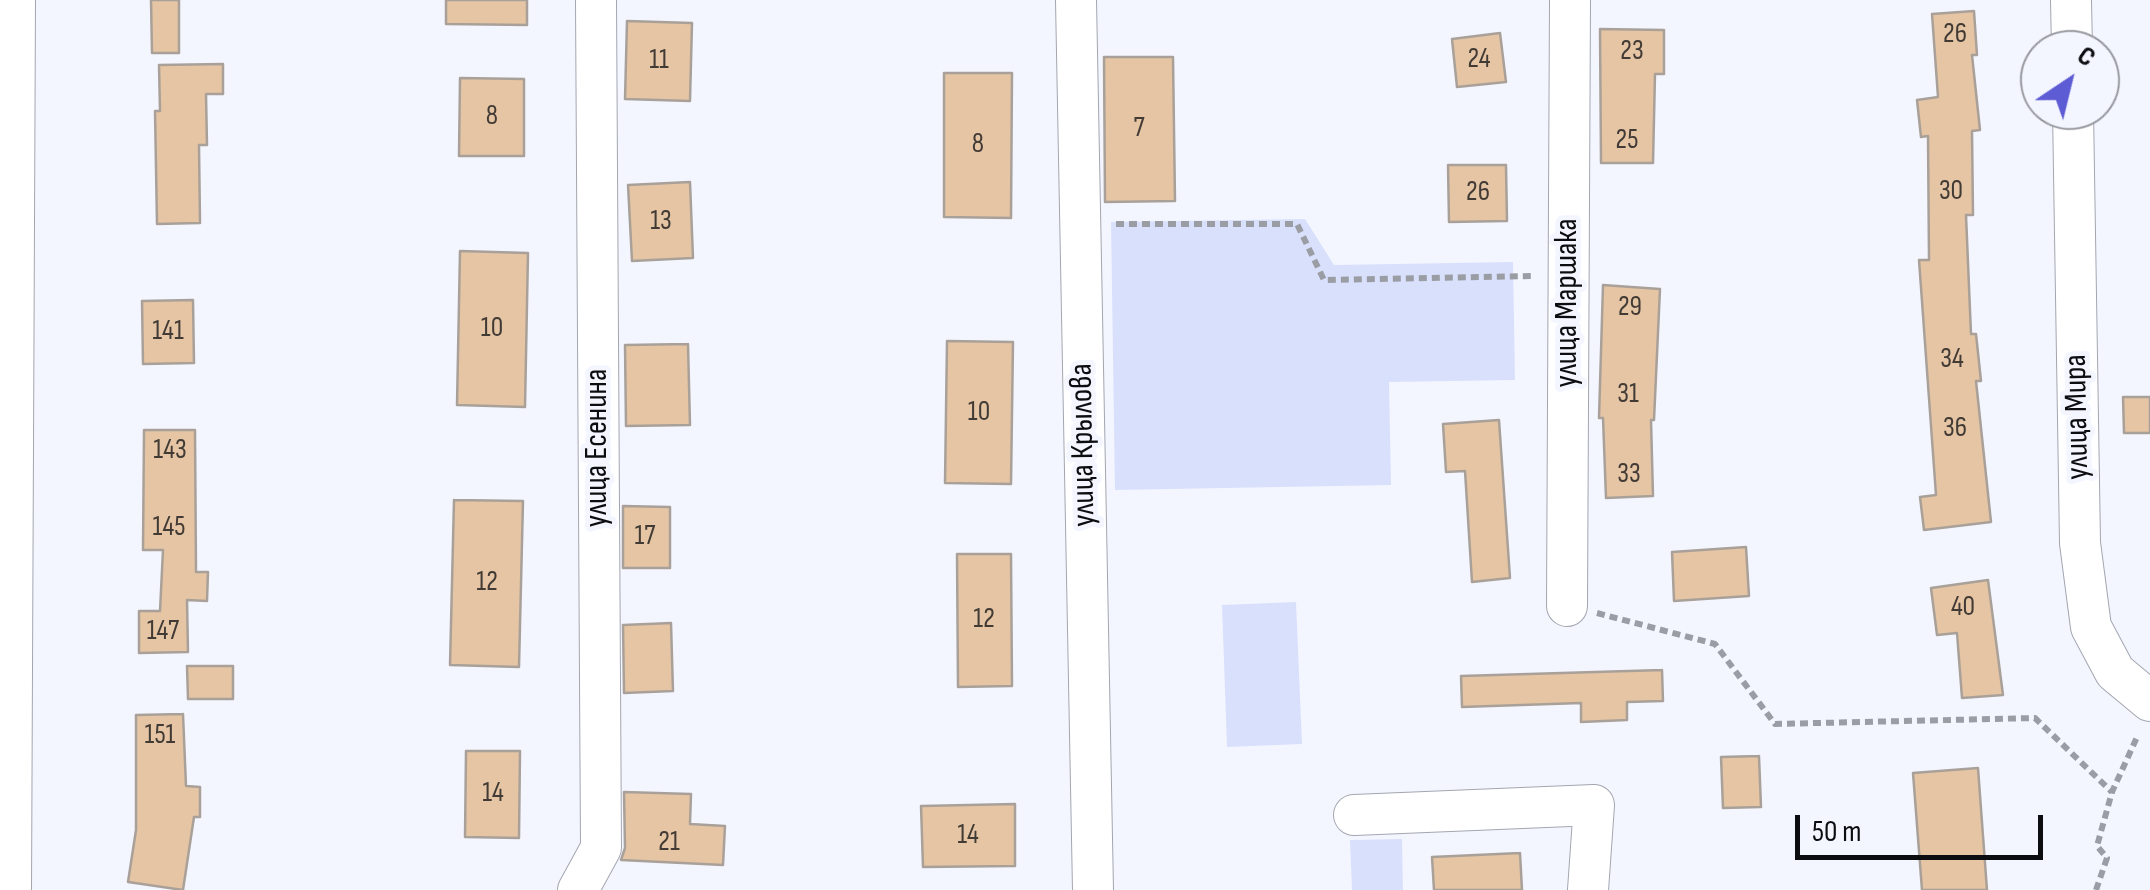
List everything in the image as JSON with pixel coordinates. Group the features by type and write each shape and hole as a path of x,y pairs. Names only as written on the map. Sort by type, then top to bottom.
{"street":[{"path":"11,890 15,0"},
{"name":"улица Есенина","path":"578,890 601,848 596,0"},
{"name":"улица Крылова","path":"1076,0 1092,890"},
{"name":"улица Маршака","path":"1567,606 1570,0"},
{"path":"2071,0 2072,30"},
{"name":"улица Мира","path":"2073,130 2080,543 2091,627 2115,672 2146,713"},
{"path":"1354,814 1594,805 1588,890"}],"path":[{"path":"1080,224 1297,224 1324,280 1568,275"},
{"path":"1567,606 1715,644 1775,724 2036,718 2112,792"},
{"path":"2096,890 2107,858 2097,846 2112,792 2146,713"}],"shaded area":[{"path":"1305,219 1334,265 1513,262 1515,380 1389,382 1391,485 1115,490 1111,222"},
{"path":"1296,602 1302,744 1227,747 1222,605"},
{"path":"1402,839 1403,890 1352,890 1350,840"}],"building":[{"path":"151,0 179,0 179,53 152,53"},
{"path":"446,0 527,0 527,25 446,24"},
{"path":"1974,11 1977,55 1972,55 1980,130 1972,131 1973,215 1966,215 1971,334 1976,334 1981,381 1976,381 1991,522 1924,530 1920,497 1936,495 1919,260 1929,260 1928,136 1921,137 1917,100 1938,97 1932,14"},
{"path":"627,21 692,23 690,101 625,99"},
{"path":"1600,29 1664,30 1664,74 1655,74 1653,163 1601,163"},
{"path":"1500,33 1506,82 1457,87 1452,39"},
{"path":"1104,57 1173,57 1175,201 1105,202"},
{"path":"223,64 223,94 206,94 207,145 199,145 200,223 157,224 155,111 160,111 159,65"},
{"path":"944,73 1012,73 1011,218 944,217"},
{"path":"460,78 524,79 524,156 459,156"},
{"path":"1448,165 1506,165 1507,221 1449,222"},
{"path":"690,182 693,258 632,261 628,185"},
{"path":"460,251 528,253 525,407 457,405"},
{"path":"1603,285 1660,289 1651,420 1653,496 1606,498 1603,418 1599,418"},
{"path":"193,300 194,363 143,364 142,301"},
{"path":"947,341 1013,342 1011,484 945,483"},
{"path":"688,344 690,425 626,426 625,345"},
{"path":"2123,397 2150,397 2150,433 2124,433"},
{"path":"1499,420 1510,578 1472,582 1465,471 1446,472 1443,424"},
{"path":"144,430 195,430 196,572 208,572 207,601 187,600 188,652 139,653 139,611 160,611 163,550 143,550"},
{"path":"454,500 523,501 519,667 450,665"},
{"path":"623,506 670,507 670,568 623,568"},
{"path":"1746,547 1749,596 1674,601 1672,552"},
{"path":"957,554 1011,554 1012,686 958,687"},
{"path":"1988,580 2003,695 1962,698 1957,633 1937,635 1931,588"},
{"path":"671,623 673,691 624,693 623,625"},
{"path":"187,666 233,666 233,699 188,699"},
{"path":"1662,670 1663,701 1627,702 1627,720 1581,722 1581,703 1462,707 1461,676"},
{"path":"183,714 186,786 200,787 200,817 194,817 183,890 128,882 136,830 136,715"},
{"path":"466,751 520,751 519,838 465,837"},
{"path":"1759,756 1761,807 1723,808 1721,757"},
{"path":"1978,768 1987,890 1922,890 1913,773"},
{"path":"624,792 691,794 690,824 725,826 723,865 621,860 625,848"},
{"path":"1015,804 1015,866 923,867 921,806"},
{"path":"1520,853 1522,890 1434,890 1432,857"}]}
